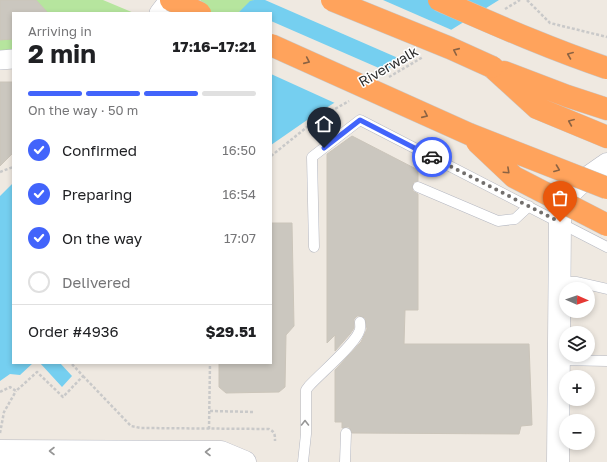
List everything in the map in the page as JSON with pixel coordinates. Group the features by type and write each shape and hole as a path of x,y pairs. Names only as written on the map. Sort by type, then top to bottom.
{"highway":[{"path":"170,0 198,12"},
{"path":"332,0 450,48 492,67 567,96 607,109"},
{"path":"439,0 494,24 588,62 607,68"},
{"path":"272,45 469,134 607,188"},
{"path":"492,67 537,108 607,137"},
{"path":"469,134 514,177 607,225"}],"street":[{"path":"160,12 170,0"},
{"path":"0,60 12,59"},
{"path":"558,462 559,282 562,212 571,193 581,183 607,164"},
{"path":"0,451 221,452 245,462"}],"lane":[{"path":"314,247 312,157 360,120 529,206 562,212 607,247"},
{"path":"418,187 498,221 515,219 529,206"},
{"path":"595,286 607,289"},
{"path":"303,462 306,434 306,390 346,349 360,332 360,322"},
{"path":"558,360 607,361"},
{"path":"345,462 346,433"}],"path":[{"path":"499,12 520,0"},
{"path":"527,0 550,23 607,37"},
{"name":"Riverwalk","path":"385,80 425,56"},
{"name":"Riverwalk","path":"272,155 317,119 351,99"},
{"path":"0,172 12,167"},
{"path":"72,364 131,426 141,428 270,429 275,434 275,441"},
{"path":"209,429 210,364"},
{"path":"0,429 4,412 16,391 37,372 63,397 83,376"},
{"path":"0,392 10,387 16,391"},
{"path":"210,411 255,412"}],"green space":[{"path":"0,0 103,0 132,12 12,12 12,59 0,59"},
{"path":"201,0 254,0 239,12 188,12"}],"water":[{"path":"499,0 310,118 272,144 272,12 239,12 250,1"},
{"path":"12,184 12,364 32,364 20,375 10,374 0,381 0,196"},
{"path":"41,364 61,364 72,376 62,387"}],"pier":[{"path":"265,0 383,0 454,31 405,61"},
{"path":"272,21 388,72 337,104 272,74"}],"building":[{"path":"0,0 36,0 47,12 12,12 12,39 0,40"},
{"path":"0,82 12,82 12,154 0,166"},
{"path":"352,136 418,170 418,181 414,182 412,187 413,191 418,194 418,310 405,310 404,344 529,344 532,425 521,426 519,434 352,433 349,427 342,428 342,422 335,422 335,370 361,342 367,329 365,318 357,316 354,319 354,328 335,351 335,335 327,343 327,154"},
{"path":"272,223 292,223 294,326 286,335 285,387 279,392 226,393 219,387 219,364 272,364"}],"way so far":[{"path":"432,157 560,222"}],"route":[{"path":"324,148 360,120 432,157"}]}
